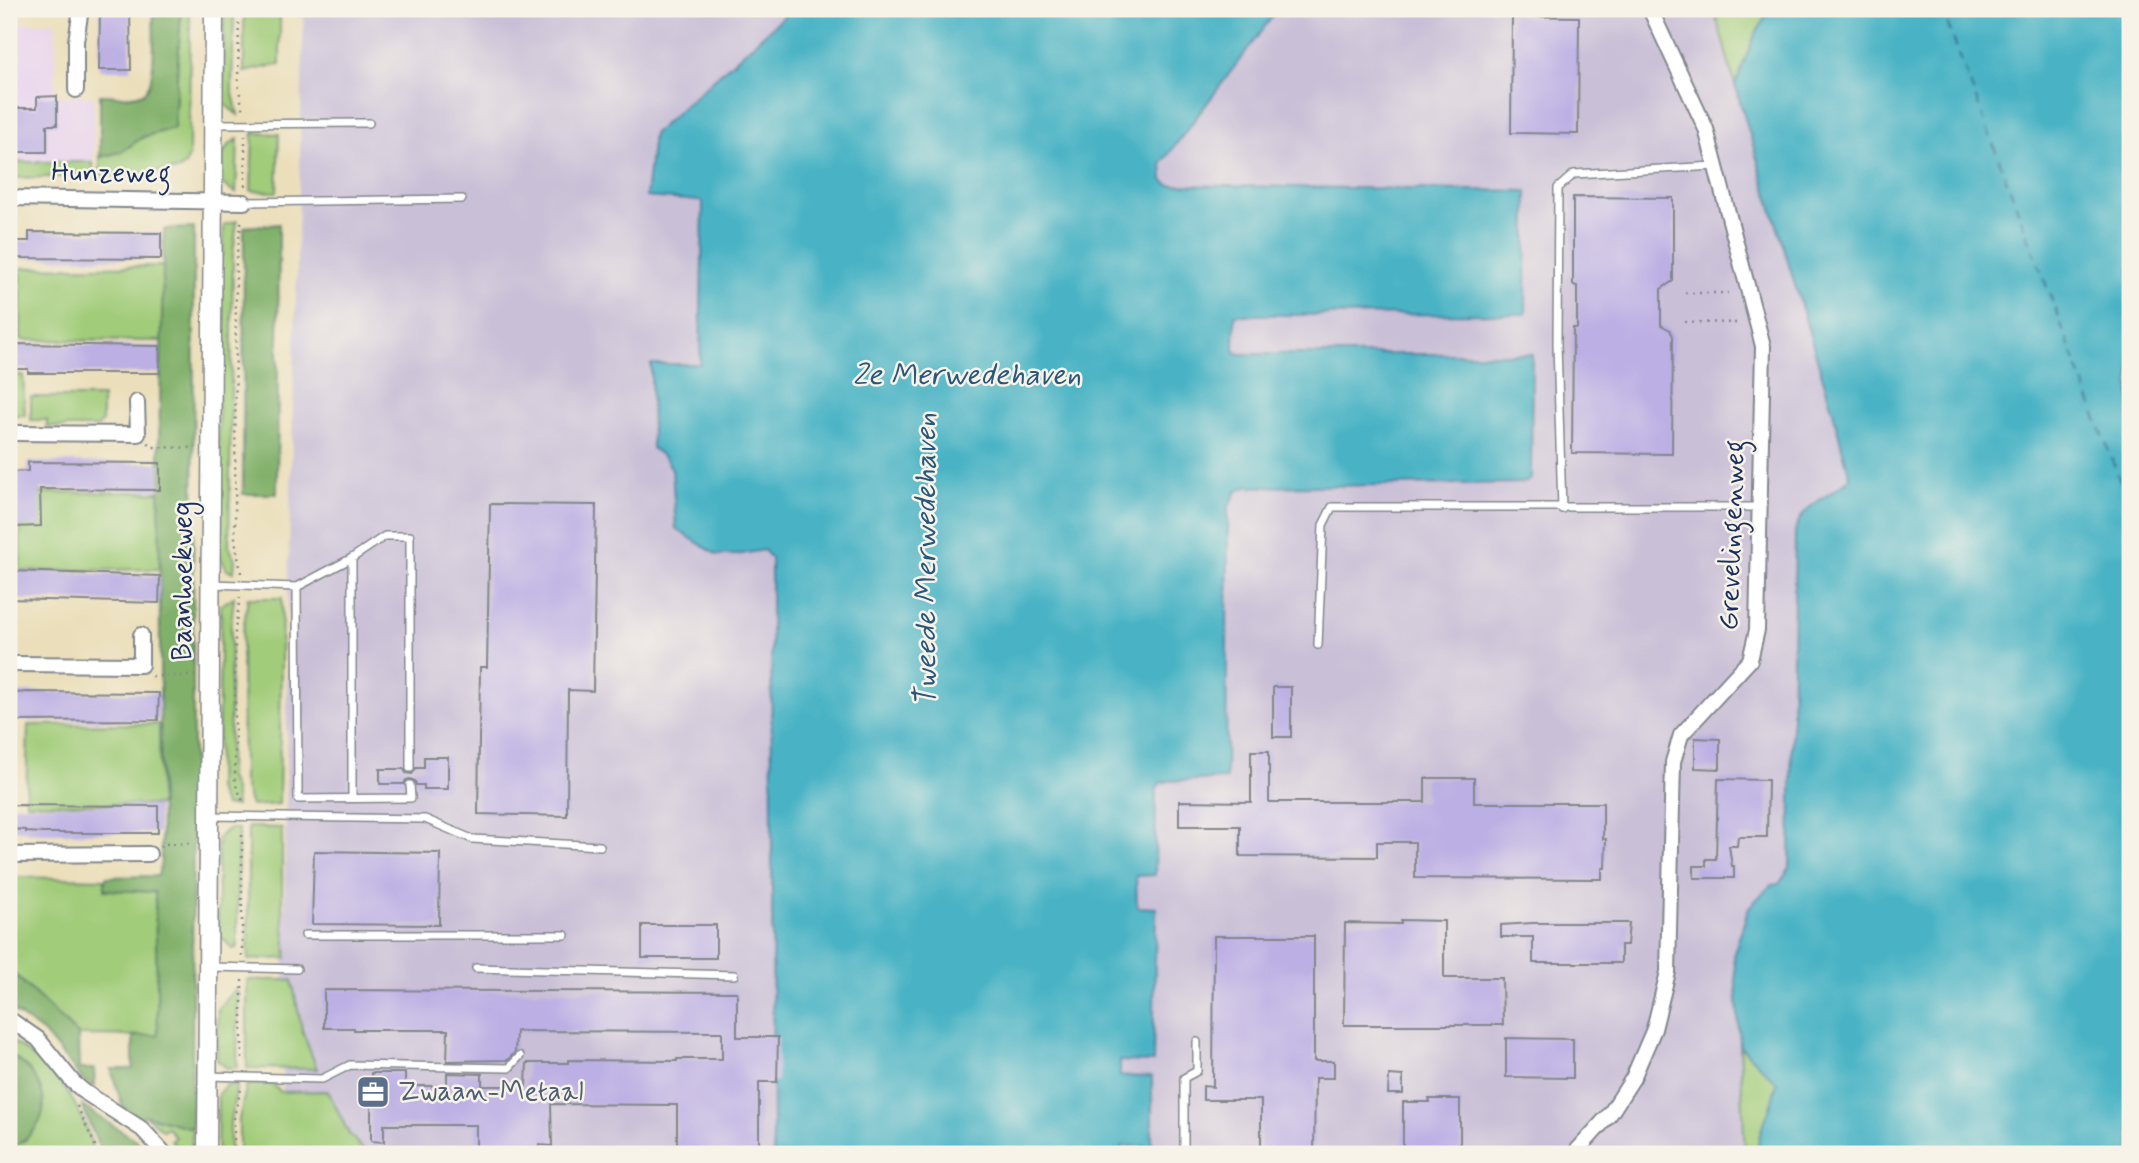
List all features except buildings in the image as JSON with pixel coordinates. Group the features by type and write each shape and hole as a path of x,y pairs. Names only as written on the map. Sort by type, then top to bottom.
{"street":[{"path":"76,90 76,41 81,9"},
{"name":"Baanhoekweg","path":"205,1150 214,9"},
{"name":"Grevelingenweg","path":"1574,1154 1610,1114 1633,1078 1654,1029 1668,972 1673,762 1681,735 1750,660 1757,630 1763,346 1706,130 1650,9"},
{"name":"Hunzeweg","path":"9,198 244,202"},
{"path":"9,433 138,434 137,402"},
{"path":"9,664 141,664 141,635"},
{"path":"9,855 149,854"},
{"path":"9,1020 38,1039 73,1082 142,1129 165,1154"}],"lane":[{"path":"213,124 369,123"},
{"path":"1562,509 1557,345 1558,188 1574,174 1715,166"},
{"path":"244,202 462,200"},
{"path":"1318,645 1323,525 1332,507 1759,507"},
{"path":"210,584 297,587 352,558 385,536 410,536 410,768"},
{"path":"352,558 352,798"},
{"path":"297,587 298,799 411,798 410,785"},
{"path":"209,816 425,819 472,839 600,846"},
{"path":"305,935 565,935"},
{"path":"208,967 297,969"},
{"path":"476,968 734,975"},
{"path":"1184,1154 1184,1078 1197,1070 1197,1042"},
{"path":"207,1076 322,1079 350,1065 509,1068 520,1056"}],"path":[{"path":"1685,293 1728,293"},
{"path":"1685,322 1737,323"},
{"path":"138,434 153,447 210,449"},
{"path":"141,664 150,676 209,676"},
{"path":"149,854 164,844 208,842"},
{"path":"73,1082 78,1106 99,1154"}],"shaded area":[{"path":"304,9 1768,9 1864,482 1777,1154 282,1154 288,588"},
{"path":"9,23 55,23 55,96 94,96 93,162 9,162"}],"green space":[{"path":"153,9 181,9 174,128 143,137 121,152 100,157 100,95 133,96 148,88 153,67"},
{"path":"181,9 190,9 189,156 185,165 178,170 100,176 100,157 121,152 143,137 174,128"},
{"path":"224,9 234,9 232,89 238,115 223,103"},
{"path":"244,9 280,9 280,64 244,72"},
{"path":"1714,9 1770,9 1754,37 1735,85"},
{"path":"253,133 279,134 277,192 251,191"},
{"path":"238,139 236,193 222,184 222,163 227,148"},
{"path":"9,162 93,162 93,176 9,178"},
{"path":"237,221 233,254 229,545 235,560 234,572 226,569 219,554 218,257 223,255 224,225"},
{"path":"279,224 277,494 243,494 244,227"},
{"path":"194,228 192,1128 144,1115 140,1119 123,1108 111,1069 133,1069 133,1036 158,1035 155,892 105,890 105,879 158,876 161,863 159,444 164,230"},
{"path":"163,266 162,341 21,340 21,268"},
{"path":"9,375 23,375 25,415 9,415"},
{"path":"31,397 102,397 102,422 98,427 47,427 47,420 31,420"},
{"path":"160,492 160,569 20,571 21,493"},
{"path":"234,597 231,625 229,778 236,806 225,806 217,789 221,605"},
{"path":"248,598 282,598 279,804 251,806 243,781 242,638"},
{"path":"159,724 160,805 26,803 28,725"},
{"path":"248,827 282,828 282,907 287,958 248,960"},
{"path":"228,829 238,829 237,948 233,949 218,934 218,838"},
{"path":"9,877 105,879 105,889 155,892 158,1036 78,1035 9,969"},
{"path":"9,969 78,1035 79,1069 94,1069 95,1087 83,1080 44,1033 9,1008"},
{"path":"247,980 292,980 302,1030 317,1069 247,1068"},
{"path":"234,990 238,992 237,1067 227,1068 217,1060 218,1009"},
{"path":"9,1039 53,1075 74,1101 89,1134 94,1154 9,1154 9,1149 26,1140 29,1069 9,1054"},
{"path":"1740,1046 1777,1083 1759,1137 1759,1154 1745,1154"},
{"path":"9,1054 31,1072 38,1084 44,1106 37,1126 21,1142 9,1149"},
{"path":"247,1084 271,1084 281,1092 328,1091 349,1134 367,1154 239,1154 239,1119"},
{"path":"226,1085 237,1085 230,1123 230,1154 217,1154 218,1094"},
{"path":"82,1106 136,1140 150,1154 102,1154"},
{"path":"144,1115 192,1128 190,1153 181,1154 171,1140 175,1137 167,1127 163,1130"}],"water":[{"name":"2e Merwedehaven","path":"792,9 1278,9 1162,163 1163,180 1169,185 1527,191 1526,314 1235,315 1234,349 1241,354 1532,354 1531,479 1524,483 1246,487 1237,491 1228,508 1226,779 1160,783 1156,790 1155,875 1136,876 1137,907 1156,908 1153,1062 1120,1061 1120,1076 1152,1077 1152,1146 1122,1146 1121,1154 773,1154 771,558 764,550 717,555 676,529 672,469 665,458 652,448 651,364 700,364 703,204 702,201 646,197 653,134"},
{"path":"1770,9 2130,9 2130,1154 1759,1154 1759,1137 1777,1083 1740,1046 1734,953 1749,907 1771,885 1779,884 1790,867 1795,531 1810,507 1850,478 1833,412 1735,85 1754,37"}],"ferry route":[{"path":"1942,9 2130,507"}],"place":[{"name":"Zwaan-Metaal","path":"373,1092"}],"water label":[{"name":"Tweede Merwedehaven","path":"926,560"}]}
